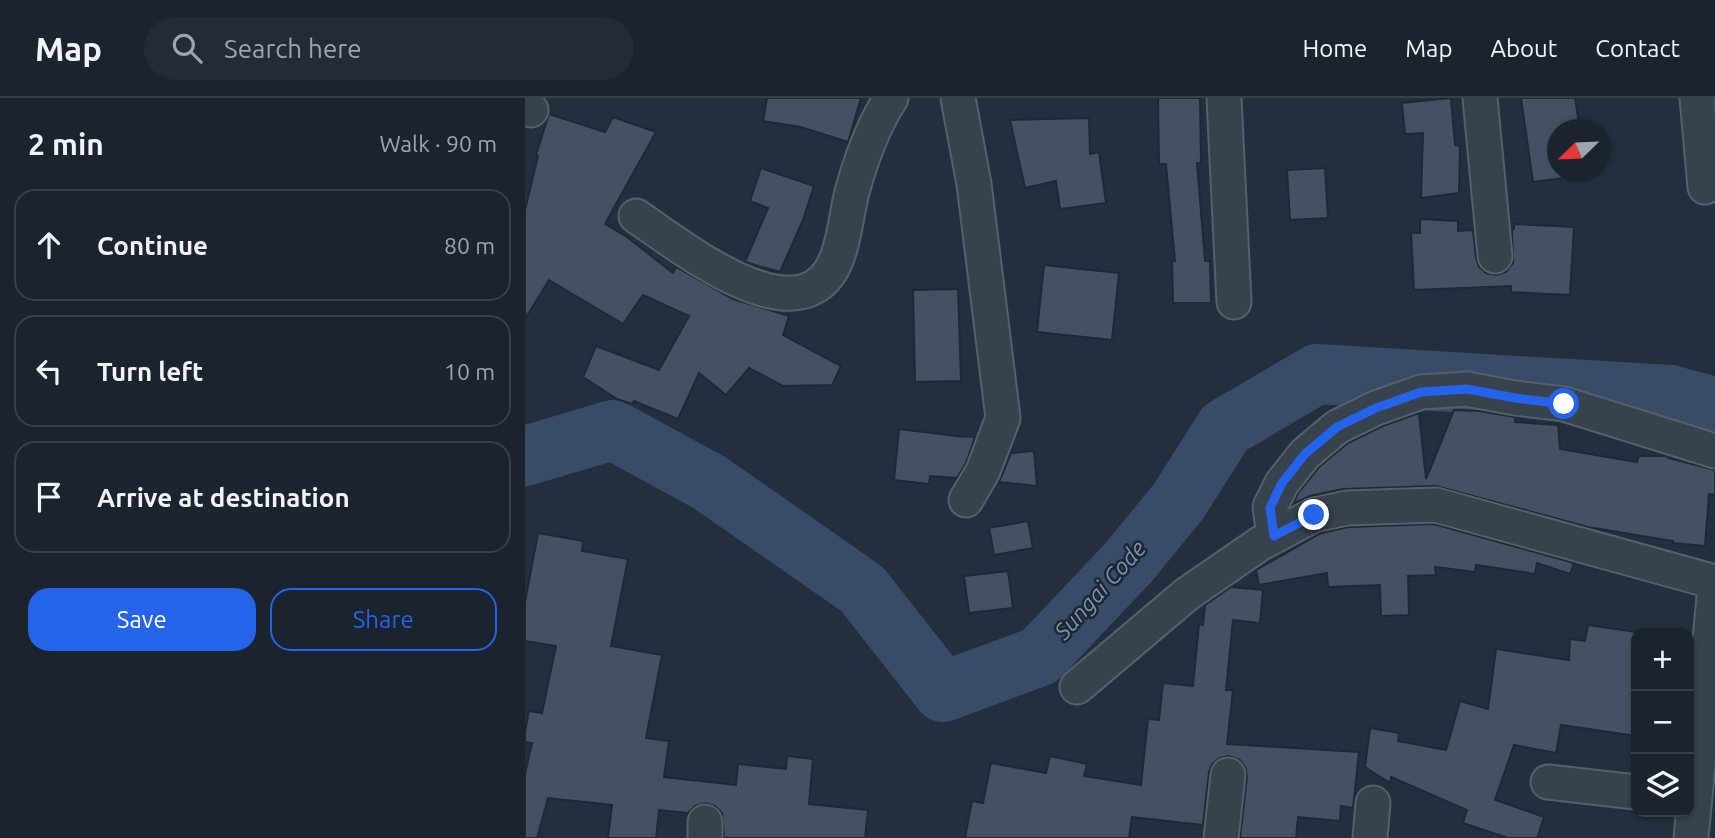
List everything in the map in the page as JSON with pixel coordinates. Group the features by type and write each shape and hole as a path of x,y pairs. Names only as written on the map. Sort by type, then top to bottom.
{"street":[{"path":"636,216 725,275 775,294 802,292 824,279 838,256 852,191 877,120 891,98"},
{"path":"958,98 974,184 1003,418 983,471 966,500"},
{"path":"1224,98 1234,302"},
{"path":"1480,98 1495,256"},
{"path":"1697,98 1705,187"},
{"path":"1274,536 1270,508 1282,483 1305,454 1337,427 1376,408 1421,392 1467,389 1564,404 1715,451"},
{"path":"1077,687 1187,594 1274,536 1314,515 1347,508 1436,505 1715,584 1694,780"},
{"path":"1221,838 1228,775"},
{"path":"1548,782 1631,791"},
{"path":"1370,838 1373,803"},
{"path":"1691,838 1692,817"}],"building":[{"path":"767,98 861,98 848,142 801,127 763,121"},
{"path":"1158,98 1200,98 1201,163 1197,163 1205,261 1210,261 1211,303 1173,303 1172,261 1175,261 1166,164 1159,164"},
{"path":"1451,98 1455,145 1460,146 1459,193 1421,198 1423,133 1405,134 1402,103"},
{"path":"1521,98 1575,98 1578,119 1547,119 1547,180 1533,182"},
{"path":"549,114 605,132 613,117 656,132 605,224 627,237 673,273 676,267 733,299 789,316 783,335 841,366 832,385 783,386 749,368 726,395 699,373 678,419 634,401 632,404 617,399 583,377 596,346 659,370 689,316 643,295 623,324 549,280 525,319 525,210 538,156 536,155"},
{"path":"1089,118 1090,154 1099,152 1106,203 1060,209 1056,181 1025,188 1010,120"},
{"path":"761,168 814,186 803,220 780,272 745,262 768,208 750,201"},
{"path":"1325,168 1328,218 1290,220 1287,170"},
{"path":"1420,219 1458,221 1458,231 1473,230 1479,267 1486,273 1496,275 1506,272 1513,263 1514,224 1574,227 1570,295 1511,292 1511,286 1414,290 1411,233 1420,233"},
{"path":"1044,265 1119,273 1112,340 1037,332"},
{"path":"958,289 961,381 915,382 913,290"},
{"path":"1454,410 1515,417 1515,422 1558,425 1560,449 1637,462 1639,456 1667,456 1715,470 1715,495 1709,494 1705,546 1673,543 1588,527 1436,486 1343,489 1310,496 1293,504 1298,493 1319,467 1348,443 1419,413 1426,479"},
{"path":"899,429 975,437 966,463 957,478 930,476 929,484 894,480"},
{"path":"1034,451 1037,486 999,482 1011,453"},
{"path":"1028,521 1033,548 994,555 989,528"},
{"path":"1434,524 1574,563 1570,574 1537,563 1535,574 1476,565 1475,572 1435,567 1436,575 1408,576 1409,615 1381,616 1380,585 1328,587 1327,573 1259,585 1256,570 1321,533 1349,527"},
{"path":"538,533 583,541 582,551 628,559 611,646 662,655 646,738 669,741 664,777 736,785 738,764 786,769 787,756 813,759 809,804 868,810 865,838 724,838 722,813 715,806 706,803 695,806 688,813 659,810 656,838 608,838 612,805 548,798 537,838 525,838 525,774 532,743 525,742 525,731 529,711 542,713 556,646 525,641 525,602"},
{"path":"1008,571 1013,608 969,613 964,576"},
{"path":"1231,587 1263,590 1260,623 1233,620 1226,690 1233,690 1227,744 1359,752 1353,808 1341,806 1340,821 1298,817 1296,838 1240,838 1247,776 1240,760 1229,756 1212,764 1203,825 1132,817 1129,838 965,838 972,801 983,803 991,763 1046,773 1050,756 1087,764 1084,776 1141,785 1148,719 1159,720 1163,683 1193,686 1199,624 1203,625 1205,605"},
{"path":"1588,625 1631,631 1631,735 1561,725 1556,753 1514,745 1495,800 1544,817 1537,838 1508,838 1463,823 1467,810 1391,777 1390,783 1365,767 1370,728 1399,733 1398,741 1446,750 1460,701 1488,709 1496,649 1569,660 1570,639 1585,641"}],"waterway":[{"name":"Sungai Code","path":"525,456 613,430 710,483 862,589 943,692 1040,656 1128,563 1178,502 1225,428 1317,374 1670,395 1715,407"}],"route":[{"path":"1314,515 1274,536 1270,508 1282,483 1305,454 1337,427 1376,408 1421,392 1467,389 1564,404"}]}
